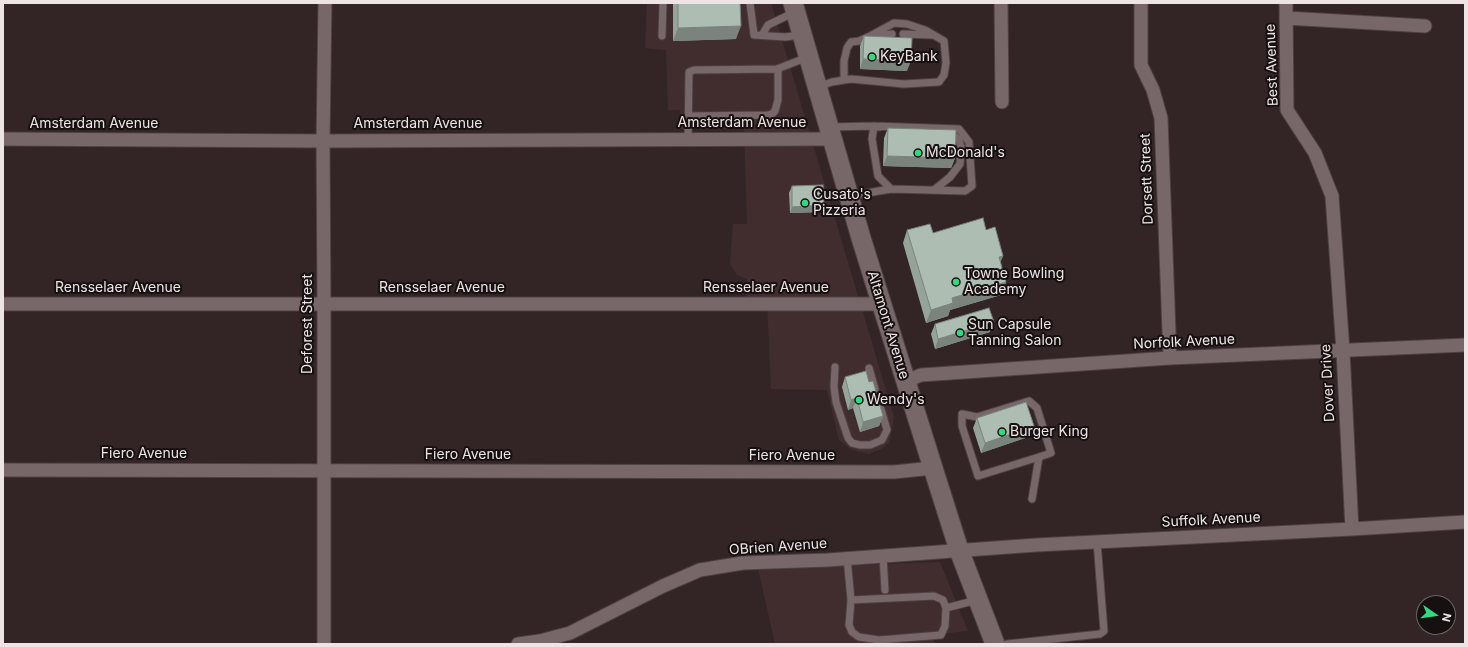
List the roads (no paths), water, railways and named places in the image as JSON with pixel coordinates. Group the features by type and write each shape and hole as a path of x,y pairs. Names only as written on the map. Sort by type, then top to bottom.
{"main road":[{"name":"Altamont Avenue","path":"794,8 849,196 933,468 959,550 995,644"}],"street":[{"name":"Deforest Street","path":"324,644 323,141 325,3"},
{"path":"1001,3 1002,102"},
{"name":"Dorsett Street","path":"1141,3 1141,66 1153,90 1161,118 1170,358"},
{"name":"Best Avenue","path":"1286,3 1287,110 1315,152 1332,196 1334,235"},
{"path":"1286,18 1425,26"},
{"name":"Amsterdam Avenue","path":"3,140 323,141 688,139 830,133"},
{"name":"Dover Drive","path":"1334,235 1343,351 1352,529"},
{"name":"Rensselaer Avenue","path":"3,304 882,304"},
{"name":"Norfolk Avenue","path":"906,381 921,375 1170,358 1465,345"},
{"name":"Fiero Avenue","path":"3,470 894,472 933,468"},
{"name":"Suffolk Avenue","path":"959,550 1465,522"},
{"name":"OBrien Avenue","path":"518,644 540,641 570,633 663,586 700,570 743,563 883,556 959,550"}],"lane":[{"path":"662,36 663,3"},
{"path":"750,3 754,35 785,37 801,35"},
{"path":"762,35 768,25 794,8"},
{"path":"817,87 832,82 851,79 904,84 939,82 944,75 946,63 944,41 934,35 907,24 894,23 859,41 851,42 847,48 844,62 844,80"},
{"path":"870,36 892,34"},
{"path":"903,34 934,35"},
{"path":"688,139 689,72 694,70 778,69 808,57"},
{"path":"688,116 772,114 775,111 778,100 778,69"},
{"path":"874,126 872,139 878,176 891,189"},
{"path":"874,126 882,129 951,133 959,140 961,147 960,164 950,178 934,190"},
{"path":"830,133 874,126 959,129 969,142 972,186 965,191 891,189 849,196"},
{"path":"835,367 834,387 836,402 848,438 852,443 860,445 870,445 882,440 887,430 869,368"},
{"path":"1028,401 1037,408 1051,453 1039,457 978,476 962,426 962,414 977,417 1028,401"},
{"path":"1032,499 1039,457"},
{"path":"1007,644 1094,635 1100,634 1104,631 1097,542"},
{"path":"883,556 886,590"},
{"path":"847,558 851,600 849,625 852,632 859,637 879,640 941,635 945,626 946,608 943,600 934,596 851,600"},
{"path":"946,608 979,600"}],"place":[{"name":"KeyBank","path":"872,57"},
{"name":"McDonald's","path":"918,153"},
{"name":"Cusato's Pizzeria","path":"805,203"},
{"name":"Towne Bowling Academy","path":"956,282"},
{"name":"Sun Capsule Tanning Salon","path":"960,333"},
{"name":"Wendy's","path":"859,400"},
{"name":"Burger King","path":"1002,432"}]}
